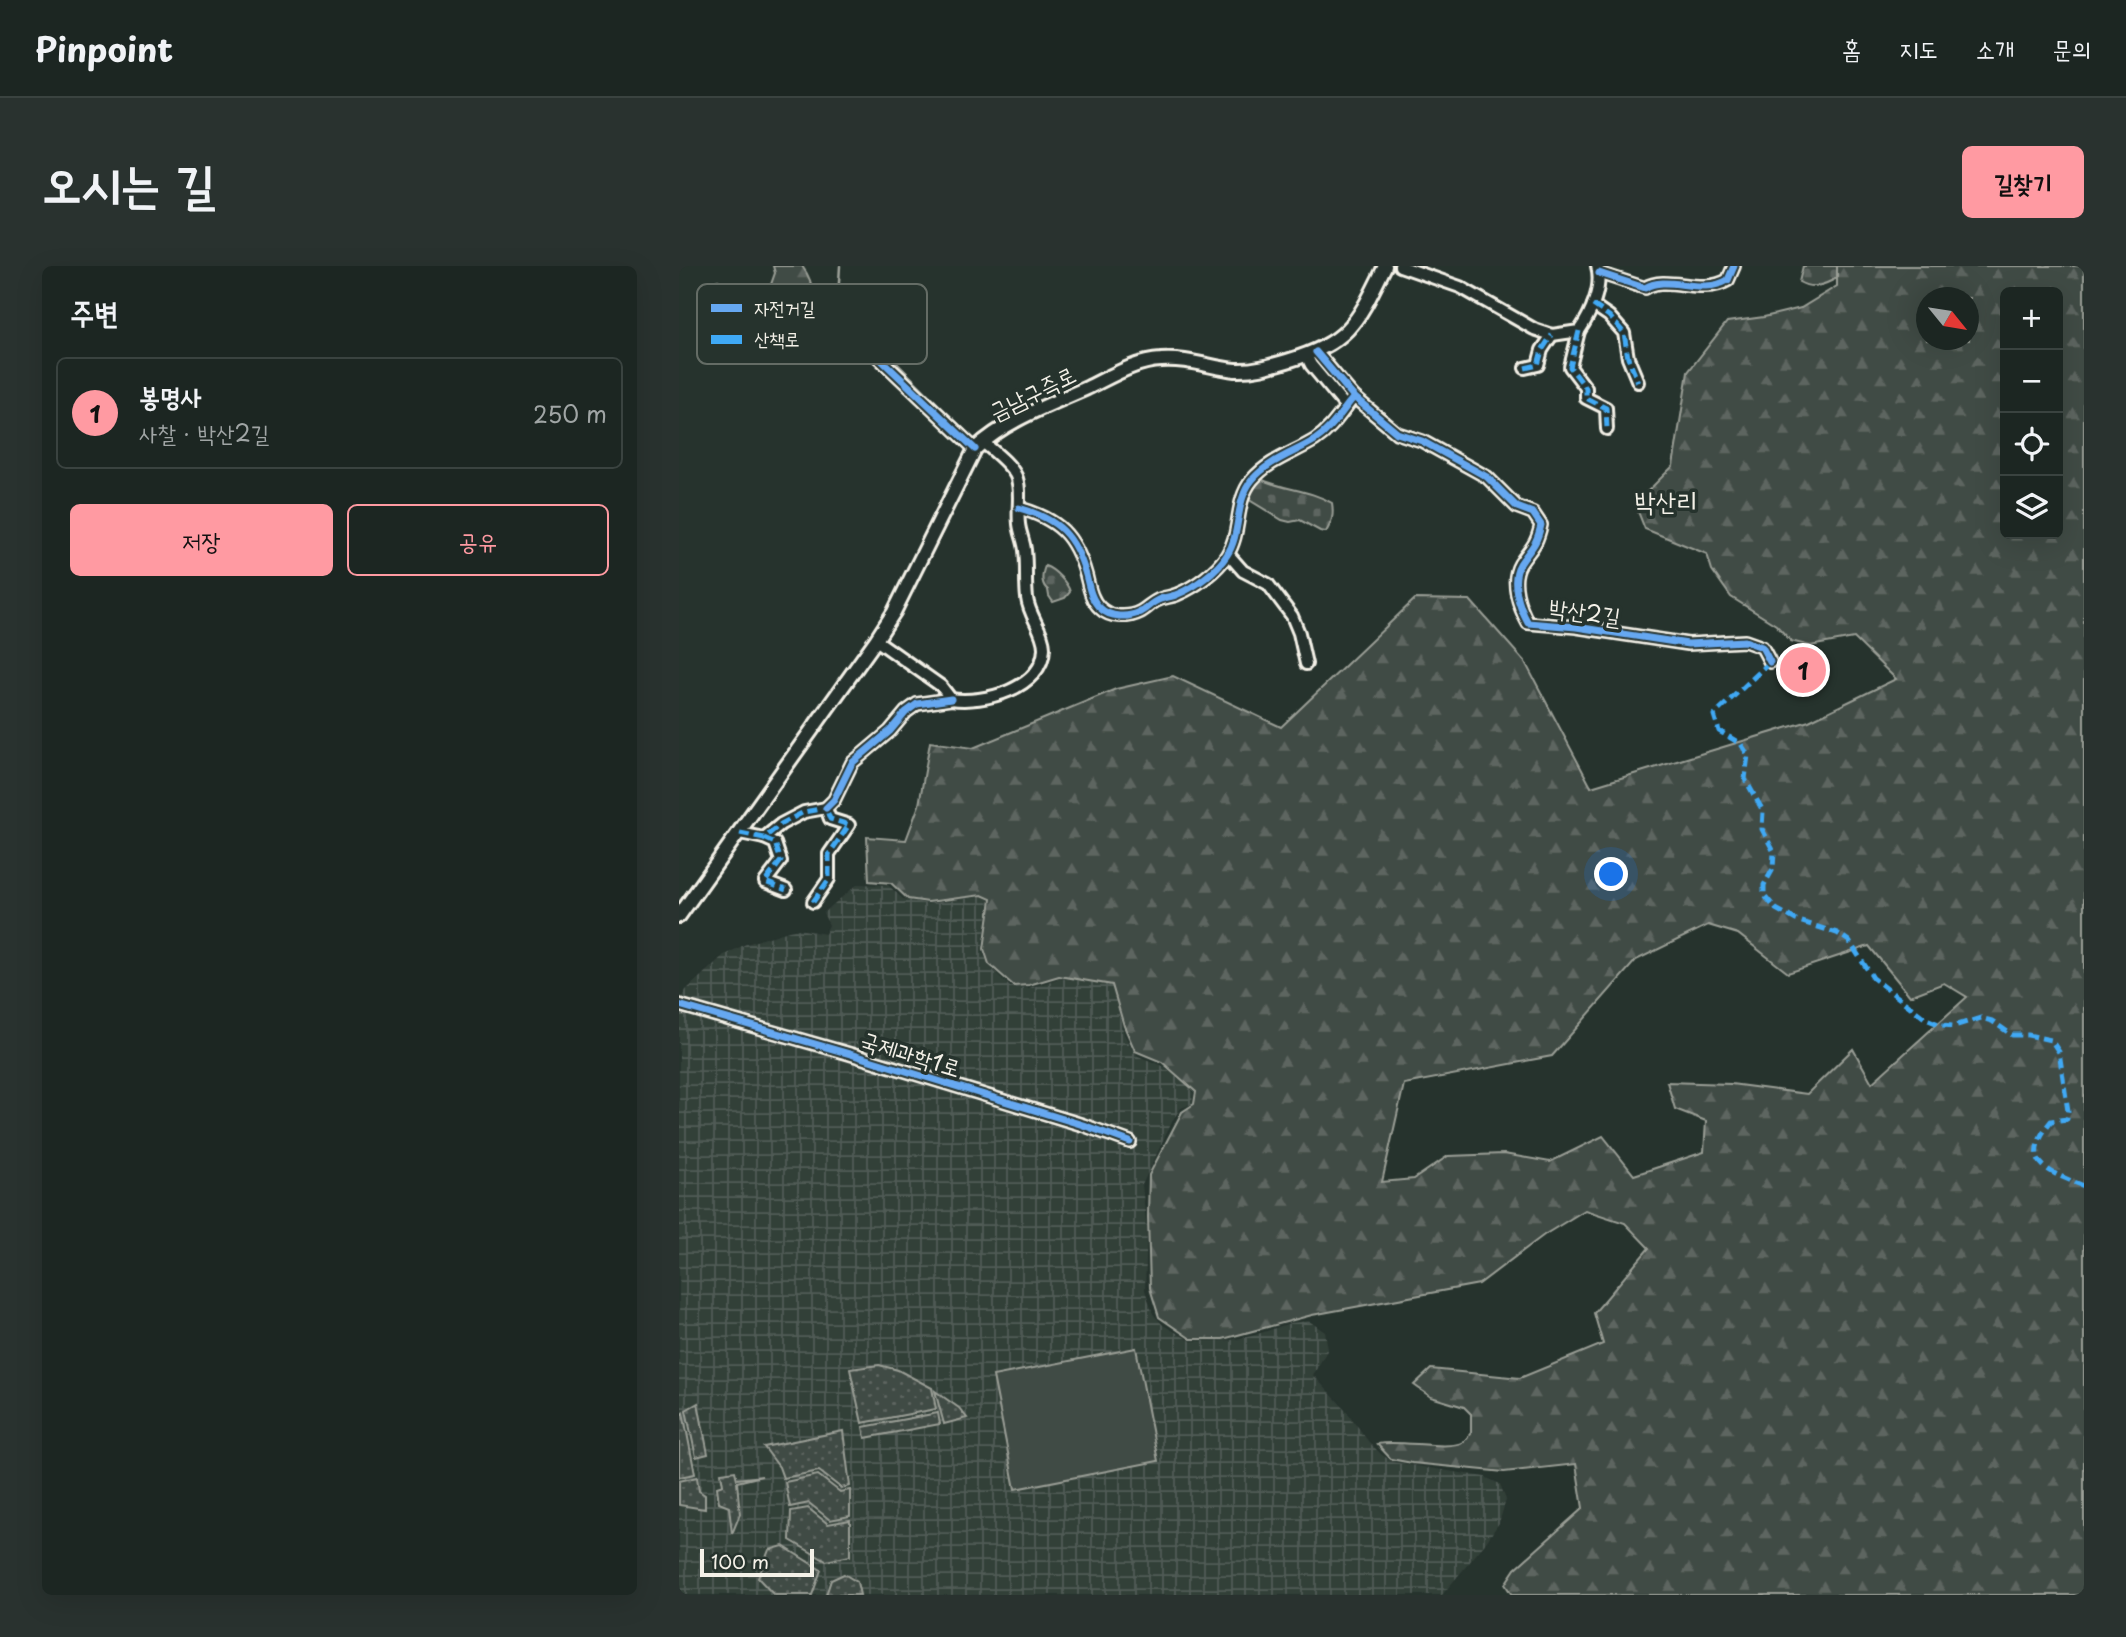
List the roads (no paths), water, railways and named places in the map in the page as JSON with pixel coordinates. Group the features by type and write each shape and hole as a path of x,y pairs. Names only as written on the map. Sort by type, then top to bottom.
{"main road":[{"name":"금남구즉로","path":"679,916 894,612 979,445 1017,420 1132,366 1160,360 1237,370 1264,368 1311,354 1339,338 1357,320 1385,266"}],"street":[{"path":"1400,266 1460,287 1517,321 1552,335 1579,331"},
{"path":"1607,429 1606,408 1586,398 1586,388 1570,367 1579,331 1593,305 1598,270 1645,288 1653,283 1685,287 1708,286 1728,280 1734,266"},
{"path":"1593,305 1609,316 1624,333 1628,358 1638,382"},
{"path":"1525,368 1538,366 1542,350 1552,335"},
{"name":"박산2길","path":"1311,354 1354,397 1397,433 1422,441 1487,477 1517,507 1533,513 1541,525 1537,544 1519,565 1515,578 1521,611 1528,623 1576,627 1688,644 1745,641 1762,647 1770,662"},
{"path":"1311,354 1311,365 1346,407"},
{"path":"764,838 781,824 804,812 825,808 834,800 852,763 890,731 906,712 917,705 951,699 967,701 1015,688 1028,680 1041,662 1044,649 1042,638 1031,615 1027,597 1025,550 1019,525 1016,477 1011,469 979,445 889,364"},
{"path":"1019,508 1045,516 1068,536 1081,560 1097,606 1104,612 1118,616 1139,613 1157,600 1175,596 1191,588 1222,562 1228,554 1238,510 1252,480 1277,459 1325,432 1354,397"},
{"path":"1228,554 1243,570 1268,584 1291,616 1299,633 1306,664"},
{"path":"876,640 940,686 951,699"},
{"path":"813,902 829,879 829,854 849,825 830,819 825,808"},
{"path":"740,832 775,843 781,861 765,882 786,890"},
{"name":"국제과학1로","path":"679,1006 850,1054 1083,1125 1130,1142"}],"waterway":[{"path":"839,284 840,266"},
{"path":"897,364 971,437"}],"place":[{"name":"봉명사","path":"1803,670"}],"district":[{"name":"박산리","path":"1666,500"}]}
